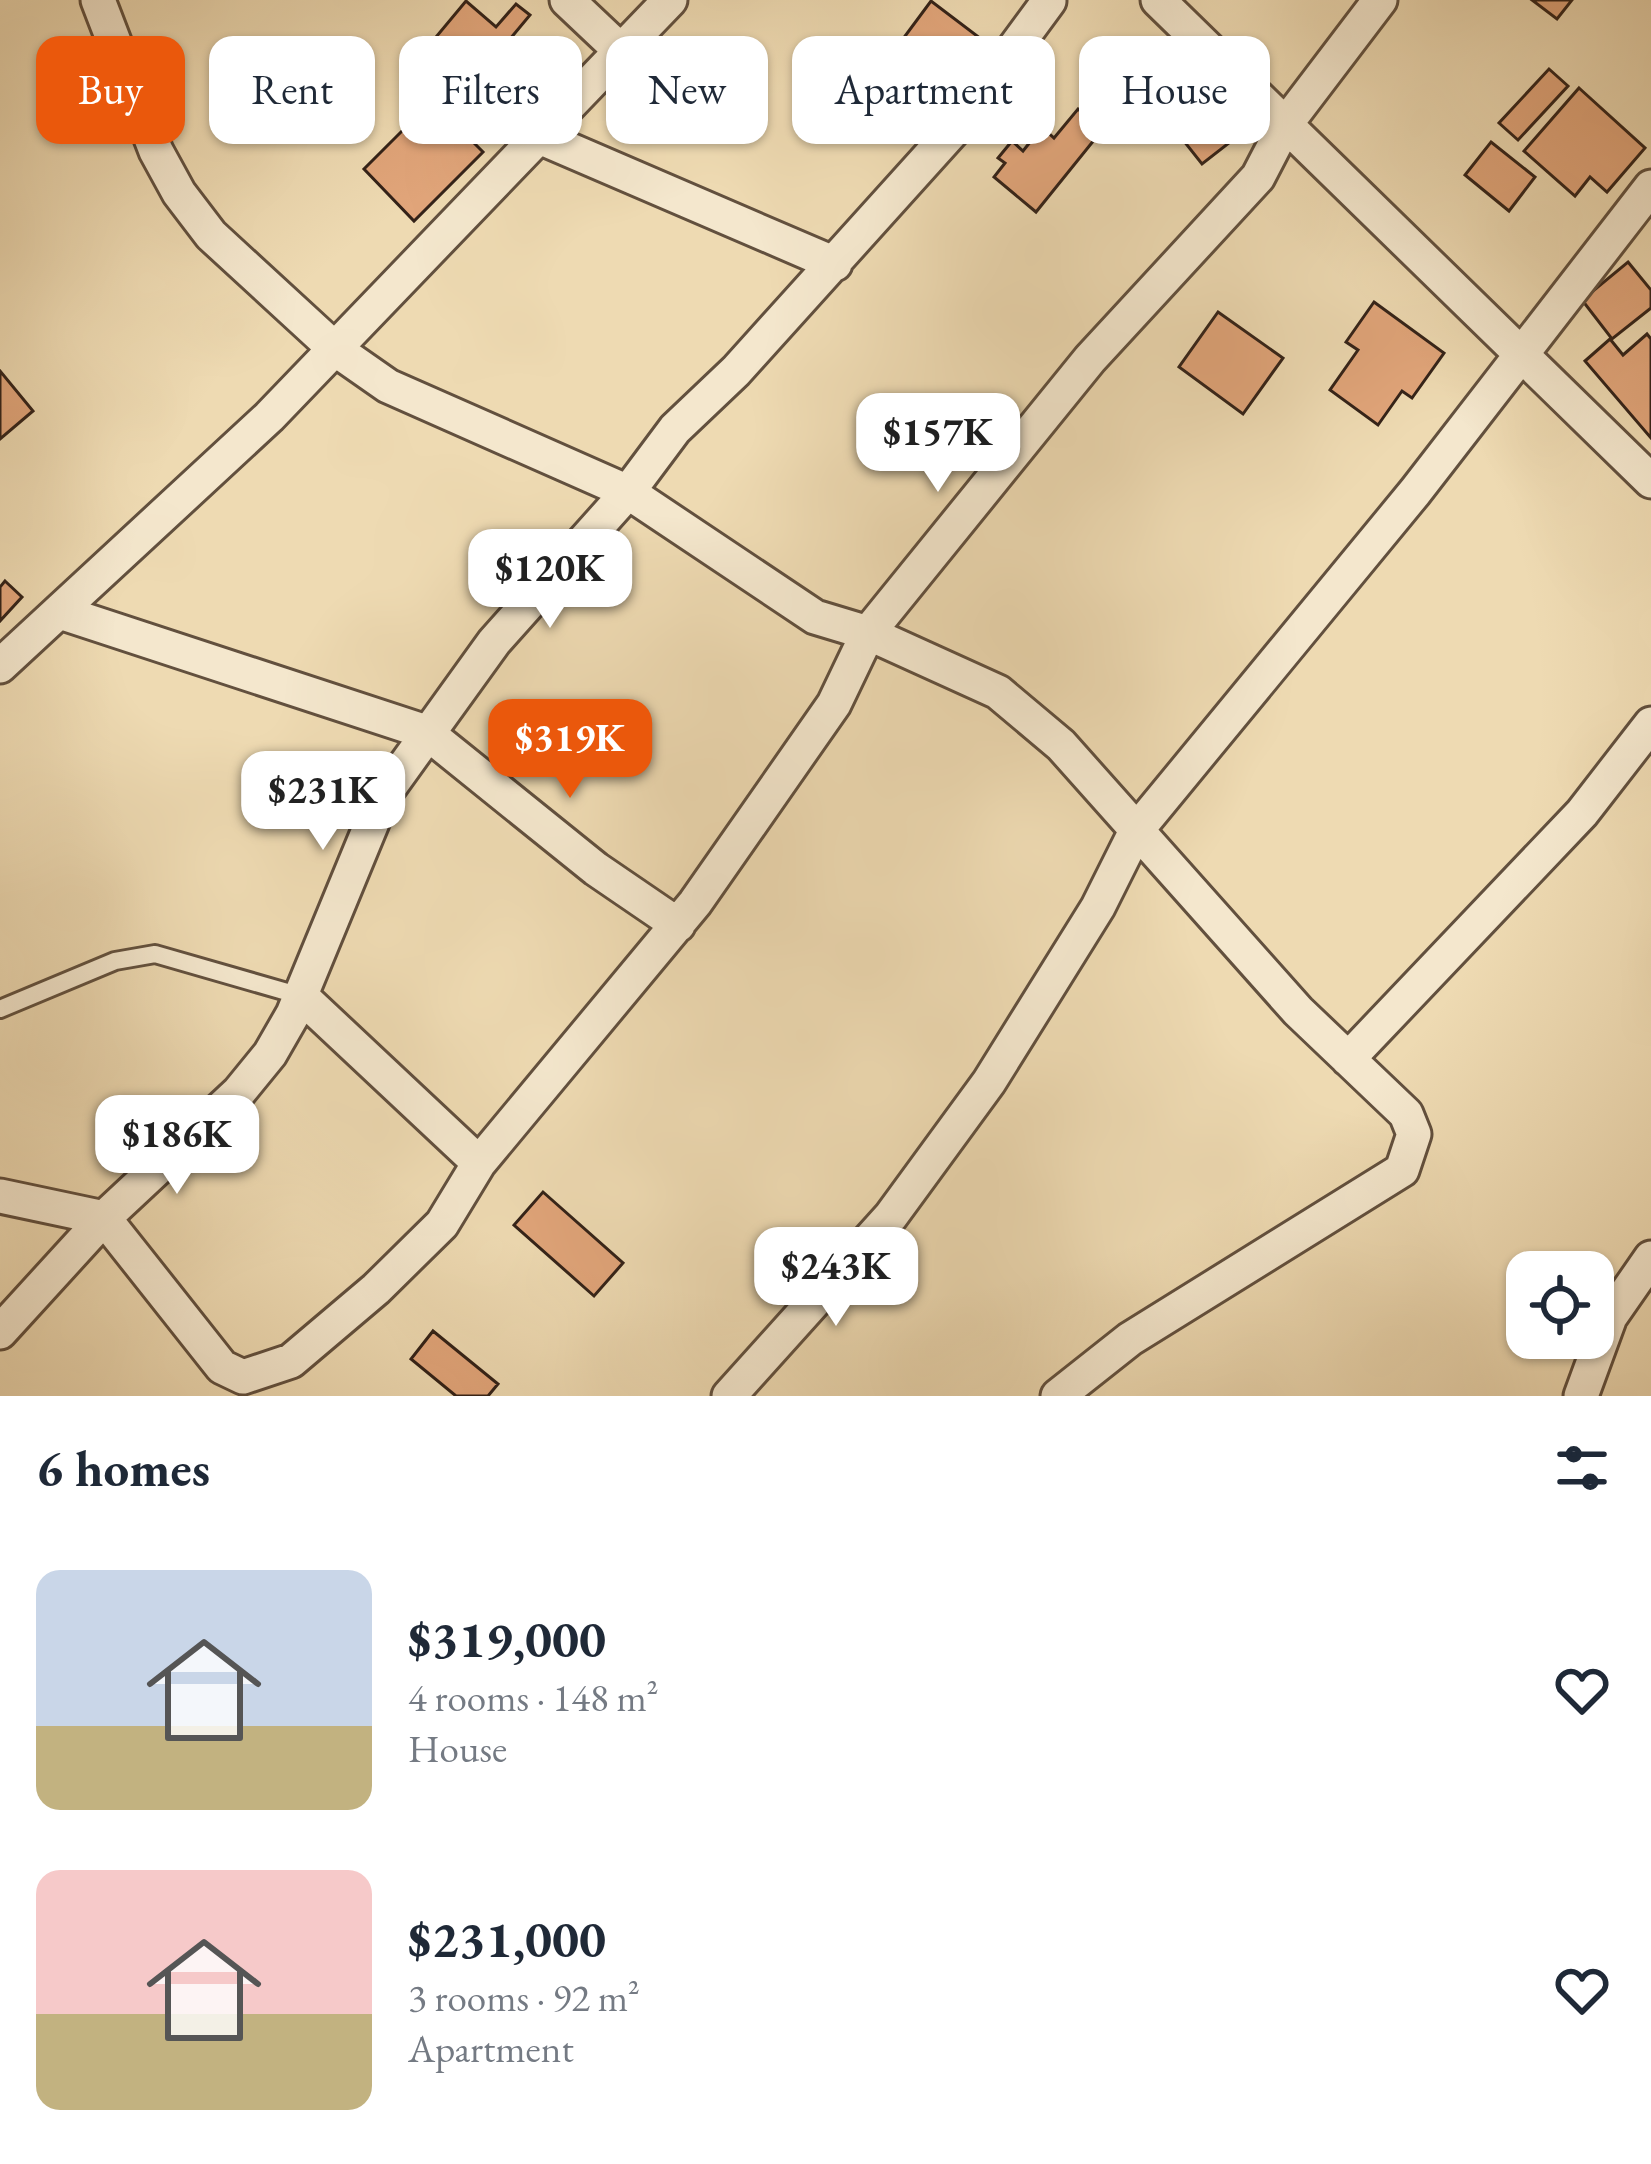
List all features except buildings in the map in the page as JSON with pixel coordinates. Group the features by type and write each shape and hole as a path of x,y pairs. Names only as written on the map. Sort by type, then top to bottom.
{"street":[{"path":"98,0 156,151 179,193 211,235 335,349 388,386 628,492 815,617 868,633 998,692 1061,745 1348,1059 1406,1114 1414,1134 1402,1170 1130,1339 1058,1396"},
{"path":"567,0 606,37"},
{"path":"637,36 670,0"},
{"path":"0,1332 104,1218 239,1093 270,1054 301,996 383,796 426,732 494,642 628,492 675,429 836,264 957,125 1049,0"},
{"path":"1158,0 1651,481"},
{"path":"0,1196 104,1218 222,1367 243,1377 291,1361 442,1225 479,1163 677,926 834,704 868,633 1090,358 1258,177 1286,124 1380,0"},
{"path":"582,95 606,69"},
{"path":"0,666 335,349 536,144"},
{"path":"556,144 836,264"},
{"path":"729,1396 891,1216 989,1082 1098,907 1136,831 1414,492 1651,187"},
{"path":"61,612 426,732 596,869 677,926"},
{"path":"1348,1059 1582,813 1651,724"},
{"path":"301,996 479,1163"},
{"path":"1581,1396 1589,1361 1610,1317 1651,1258"}],"lane":[{"path":"0,1009 115,961 155,954 301,996"}]}
